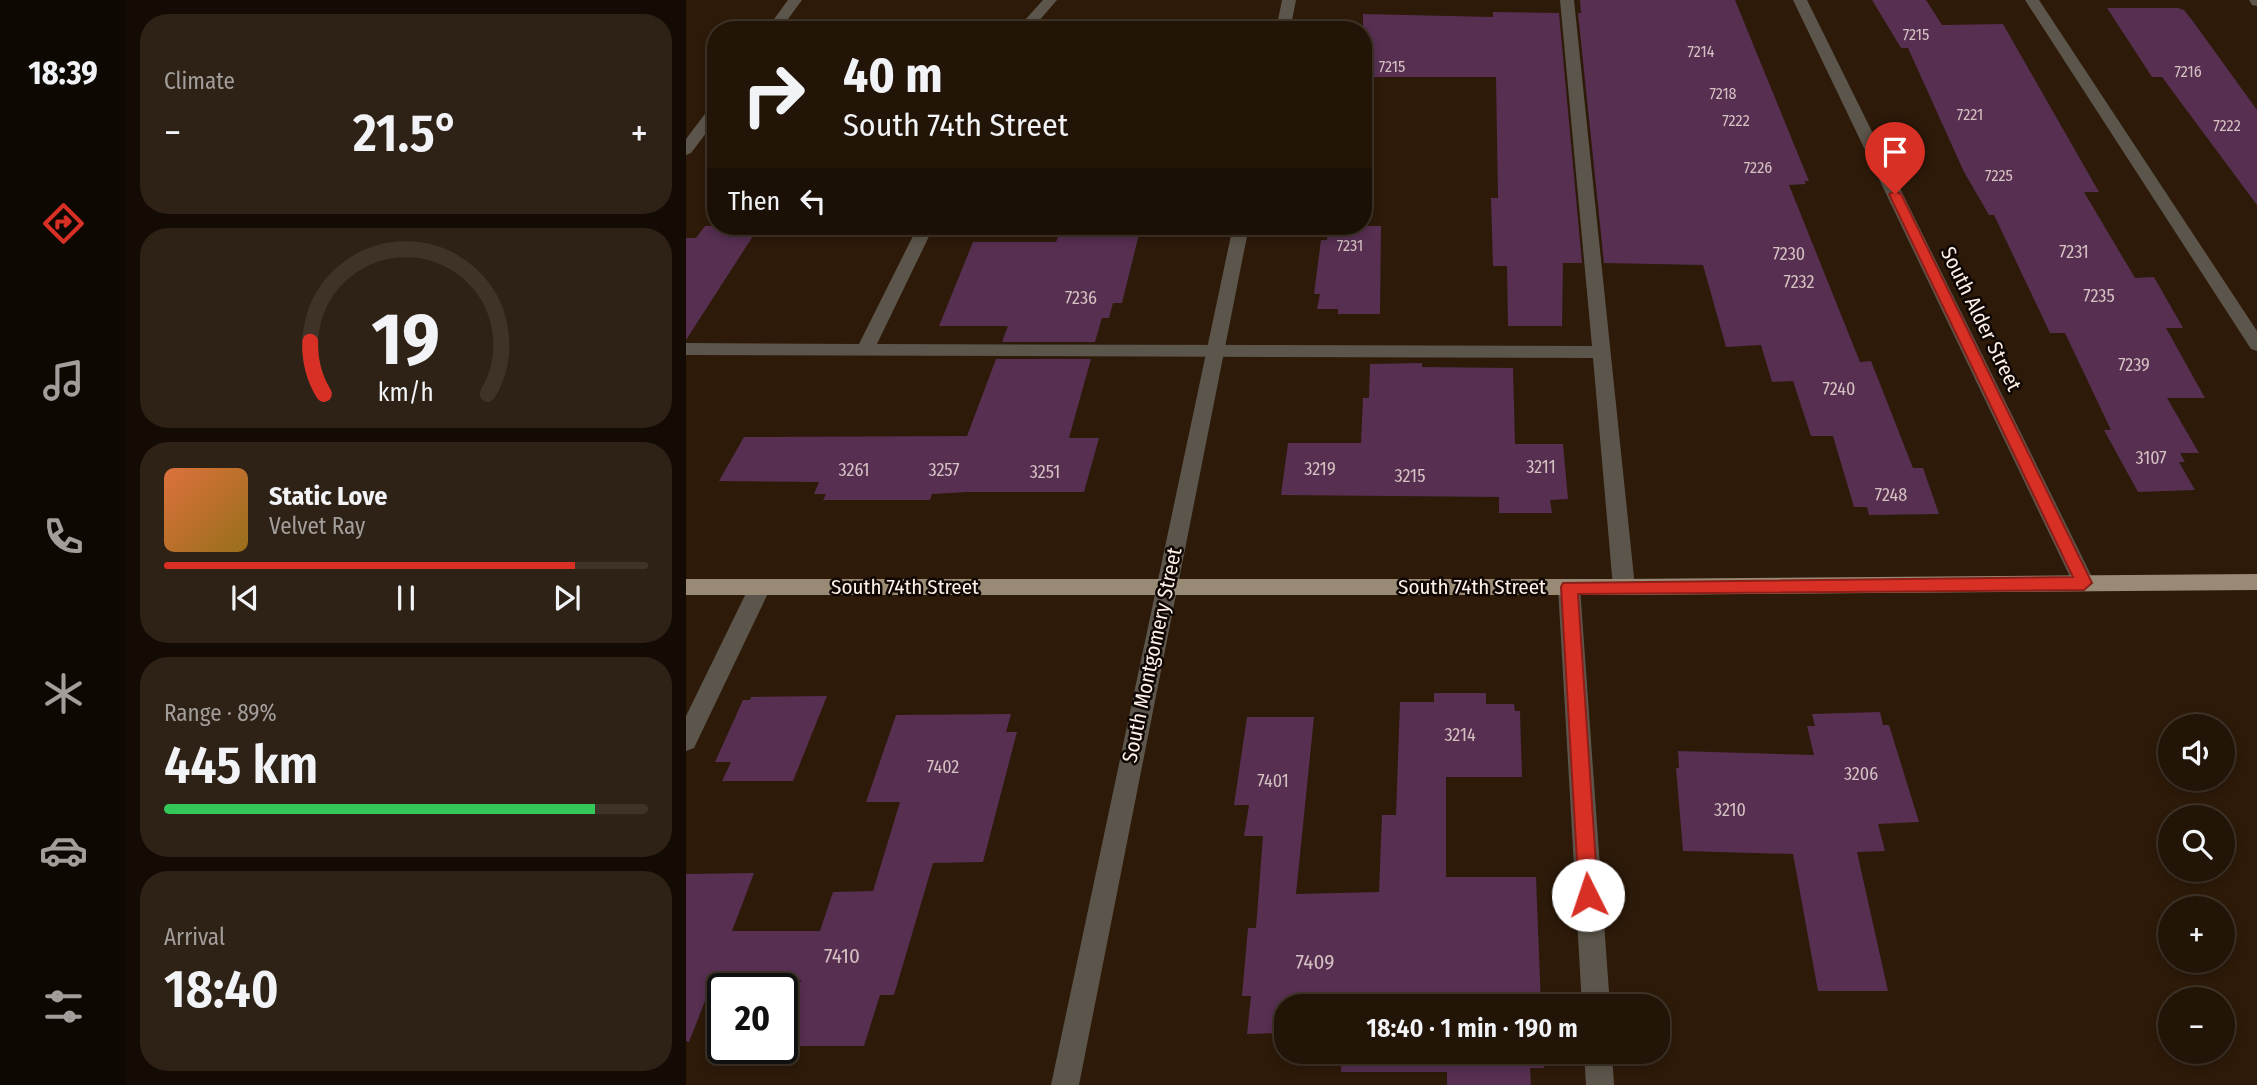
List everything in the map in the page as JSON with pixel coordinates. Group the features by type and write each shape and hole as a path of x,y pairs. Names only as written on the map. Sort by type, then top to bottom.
{"main road":[{"name":"South 74th Street","path":"686,587 1624,587 2257,582"}],"street":[{"path":"780,21 795,0"},
{"path":"1031,21 1050,0"},
{"path":"1285,21 1289,0"},
{"path":"1567,0 1624,587"},
{"name":"South Alder Street","path":"1800,0 2084,583"},
{"path":"2032,0 2257,345"},
{"path":"686,150 707,121"},
{"path":"865,350 922,235"},
{"name":"South Montgomery Street","path":"1065,1085 1239,235"},
{"path":"686,349 1601,352"},
{"path":"686,741 760,587"},
{"path":"1569,587 1594,994"},
{"path":"1599,1064 1601,1085"}],"building":[{"path":"1580,0 1735,0 1809,181 1804,181 1806,184 1789,185 1860,362 1871,361 1913,468 1923,468 1939,514 1869,515 1867,507 1854,507 1833,436 1811,436 1793,381 1772,382 1761,345 1726,347 1703,265 1604,263 1578,13 1581,13"},
{"path":"1872,0 1926,0 1942,25 2003,24 2099,192 2084,192 2135,278 2154,277 2183,328 2166,328 2205,398 2167,398 2199,453 2180,453 2185,462 2179,462 2195,490 2138,492 2104,430 2111,430 2065,333 2050,333 1994,215 1989,215 1964,172 1908,48 1901,48"},
{"path":"2107,8 2178,8 2184,10 2192,20 2257,110 2257,205 2162,77 2152,77"},
{"path":"1493,12 1559,13 1582,263 1563,263 1562,326 1508,326 1507,266 1493,266 1491,198 1498,198 1496,77 1372,77 1372,21 1363,21 1363,14 1493,17"},
{"path":"705,226 707,235 753,236 686,340 686,238 696,238"},
{"path":"1372,226 1381,226 1380,314 1338,314 1338,309 1317,309 1320,294 1314,294 1321,240 1327,240 1328,235 1372,235"},
{"path":"1059,235 1139,235 1122,303 1113,303 1109,318 1102,318 1095,342 1002,342 1008,326 939,326 973,242 1056,242"},
{"path":"996,359 1091,359 1069,438 1099,438 1084,492 967,492 932,494 930,500 823,500 826,494 814,494 819,482 719,481 744,437 967,436"},
{"path":"1422,363 1422,367 1513,368 1515,444 1563,444 1568,499 1550,500 1552,513 1499,513 1499,497 1281,495 1288,443 1361,443 1363,398 1369,398 1370,364"},
{"path":"1434,693 1486,693 1486,704 1514,704 1515,711 1520,711 1522,777 1446,777 1446,877 1536,877 1541,994 1274,994 1274,1033 1247,1034 1251,996 1242,996 1248,928 1256,928 1263,836 1244,836 1249,805 1234,805 1247,717 1314,717 1296,894 1379,892 1382,815 1396,815 1400,702 1434,702"},
{"path":"827,696 793,781 722,781 731,762 715,762 743,700 750,700 751,697"},
{"path":"1880,712 1883,725 1889,725 1919,822 1878,824 1885,851 1857,852 1888,991 1818,991 1793,854 1683,851 1676,768 1679,768 1678,751 1814,755 1807,726 1815,726 1812,714"},
{"path":"1011,714 1006,732 1017,732 983,862 933,863 894,995 880,995 864,1046 798,1046 798,989 801,980 798,980 798,973 707,973 707,996 689,1042 686,1041 686,874 754,873 732,931 820,931 833,892 873,891 900,802 866,802 896,715"},
{"path":"1341,1064 1544,1064 1544,1068 1530,1068 1531,1085 1447,1085 1447,1072 1341,1072"}],"route":[{"path":"1588,895 1569,587 2084,583 1895,194"}]}
